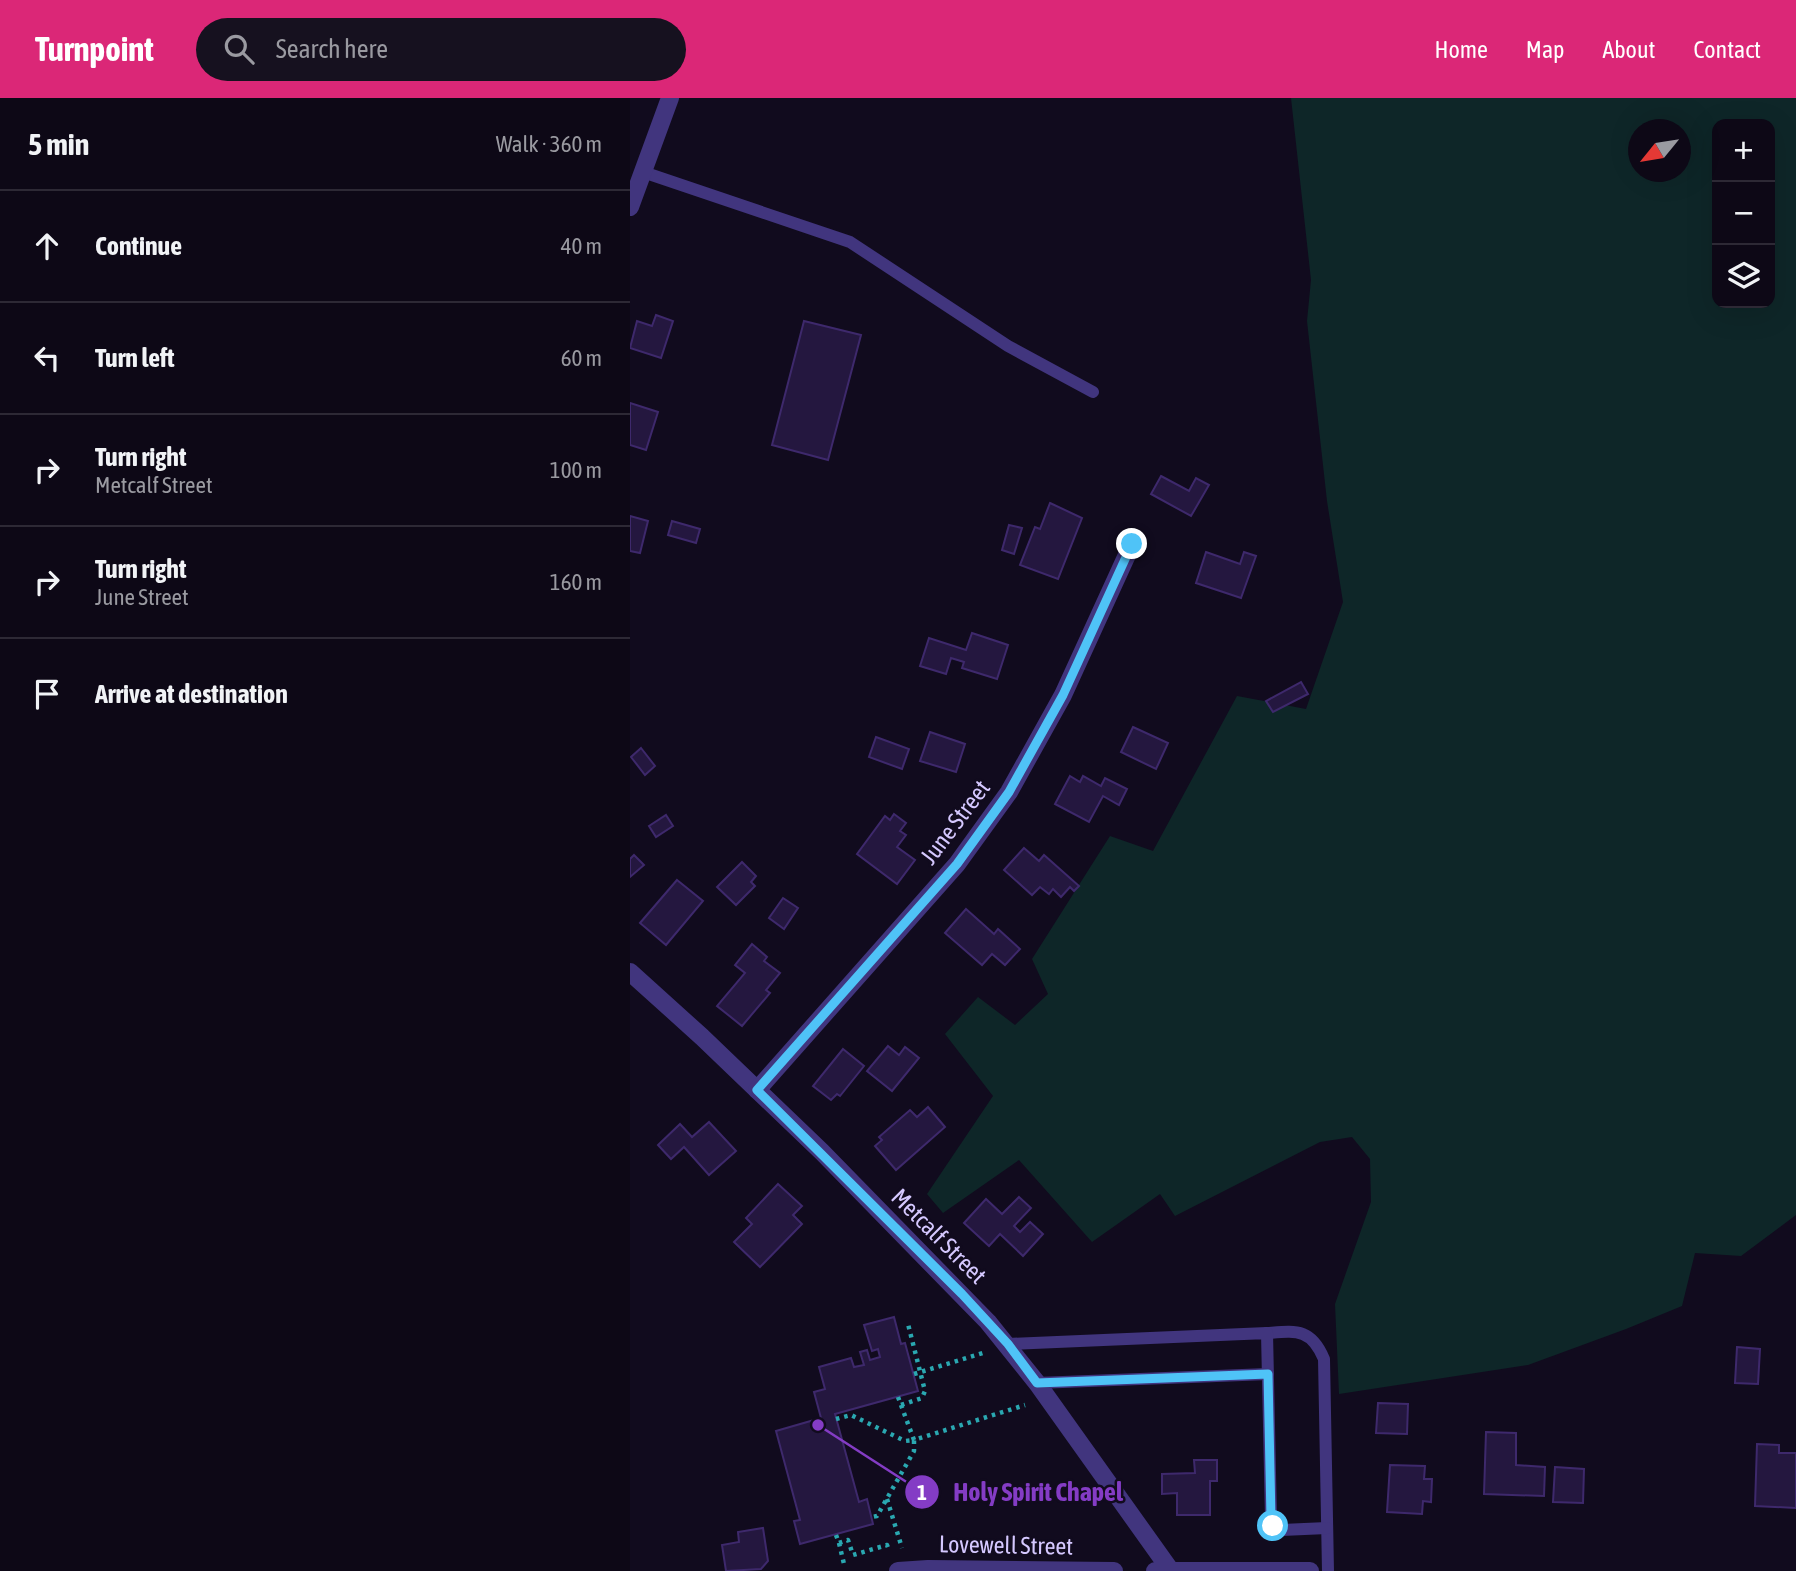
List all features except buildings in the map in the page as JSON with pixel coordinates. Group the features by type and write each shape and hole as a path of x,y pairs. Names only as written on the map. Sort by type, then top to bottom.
{"street":[{"path":"630,207 670,98"},
{"name":"June Street","path":"757,1090 957,864 1009,792 1063,695 1132,544"},
{"name":"Metcalf Street","path":"630,972 757,1090 953,1284 1008,1344 1171,1571"},
{"name":"Lovewell Street","path":"898,1571 1114,1571"},
{"path":"1155,1571 1310,1571"}],"lane":[{"path":"643,172 850,242 1008,346 1093,392"},
{"path":"1008,1344 1298,1332 1307,1335 1319,1348 1324,1359 1328,1571"},
{"path":"1267,1333 1273,1526 1282,1530 1327,1528"},
{"path":"1037,1383 1268,1374"}],"path":[{"path":"901,1405 919,1400 924,1395 921,1372 908,1324"},
{"path":"914,1374 990,1351"},
{"path":"872,1517 877,1516 914,1451 914,1440 898,1397"},
{"path":"836,1419 851,1415 905,1441 1030,1403"},
{"path":"887,1499 902,1548"},
{"path":"836,1535 844,1564"},
{"path":"839,1544 848,1540 853,1555 887,1545 888,1550"}],"green space":[{"path":"1291,98 1796,98 1796,1215 1741,1256 1695,1253 1682,1306 1626,1329 1528,1365 1339,1394 1335,1304 1371,1202 1370,1159 1352,1137 1320,1142 1175,1216 1160,1194 1092,1242 1019,1160 943,1213 927,1194 993,1096 945,1034 978,997 1015,1025 1048,994 1032,959 1110,836 1153,851 1237,696 1306,709 1343,602 1327,501 1307,321 1311,280"}],"place":[{"name":"Holy Spirit Chapel","path":"818,1425"}],"route":[{"path":"1132,544 1063,695 1009,792 957,864 757,1090 962,1294 1008,1344 1037,1383 1268,1374 1273,1526"}]}
